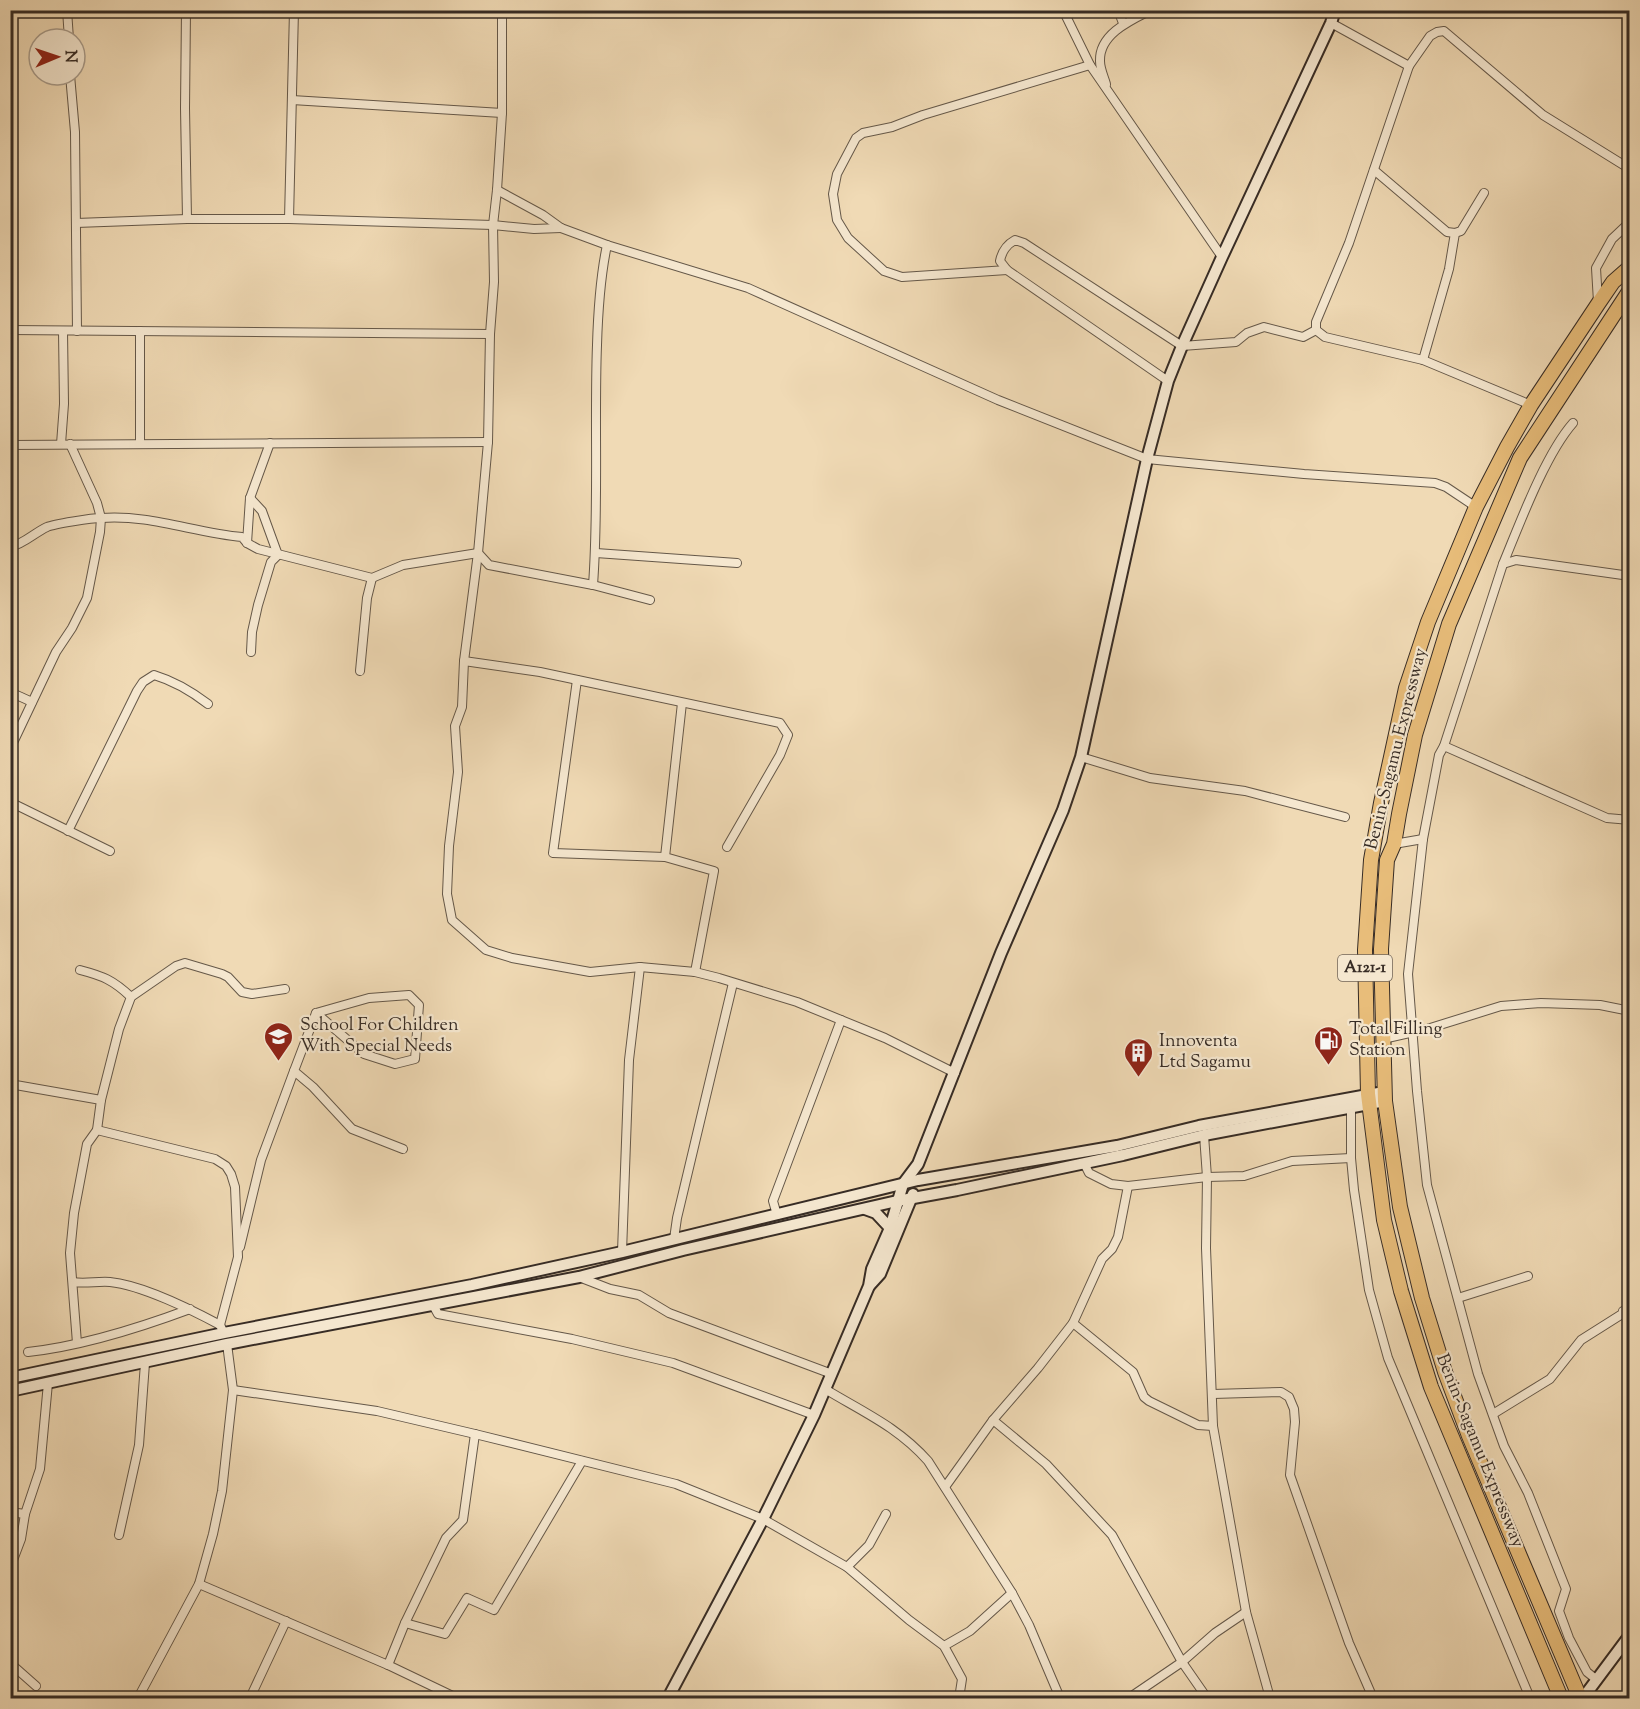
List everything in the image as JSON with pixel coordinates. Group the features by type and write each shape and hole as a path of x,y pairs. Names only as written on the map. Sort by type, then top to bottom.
{"highway":[{"name":"Benin-Sagamu Expressway","path":"1561,1698 1431,1387 1401,1290 1384,1220 1369,1099 1365,950 1371,860 1381,803 1395,732 1428,622 1476,507 1507,447 1531,405 1598,304 1613,282 1629,267"},
{"name":"Benin-Sagamu Expressway","path":"1581,1698 1469,1436 1445,1372 1422,1298 1400,1207 1384,1096 1381,949 1387,860 1394,844 1415,735 1453,614 1520,458 1629,291"}],"main road":[{"path":"668,1698 763,1519 814,1415 869,1286 880,1274 895,1226 897,1201 903,1184 918,1164 1001,953 1063,810 1081,757 1147,459 1168,381 1335,10"},
{"path":"10,1378 472,1285 621,1252 918,1180 1117,1146 1199,1126 1384,1096"},
{"path":"10,1391 145,1363 224,1334 433,1305 579,1277 683,1250 897,1201 1351,1106 1369,1099"},
{"path":"895,1226 912,1198 918,1180 918,1164"},
{"path":"895,1226 911,1209 932,1194"},
{"path":"865,1209 876,1213 895,1226"},
{"path":"1581,1698 1597,1680 1629,1635"}],"street":[{"path":"67,10 68,27"},
{"path":"186,10 187,219"},
{"path":"289,219 294,10"},
{"path":"502,10 502,113 493,225 494,282 490,334 488,442 478,553 464,661 462,707 456,726 458,772 449,846 447,894 452,920 486,950 512,958 590,972 640,967 695,972 797,1002 885,1038 955,1073"},
{"path":"1063,10 1090,65 1222,257"},
{"path":"1118,10 1124,23"},
{"path":"1109,94 1100,63 1104,46 1124,23 1151,10"},
{"path":"1331,23 1409,66"},
{"path":"1316,330 1316,322 1349,243 1409,66 1430,36 1437,32 1444,32 1543,115 1629,169"},
{"path":"1007,270 902,277 884,271 848,237 837,220 834,195 837,174 856,138 863,133 892,128 923,115 1090,65"},
{"path":"71,87 75,132 77,331"},
{"path":"292,100 502,113"},
{"path":"1374,170 1447,232 1461,231 1484,193"},
{"path":"497,190 543,215 561,228 607,245 748,288 998,400 1147,459 1304,474 1435,483 1446,487 1476,507"},
{"path":"76,222 289,219 493,225 534,229 561,228"},
{"path":"1598,304 1596,268 1612,239 1629,222"},
{"path":"1423,360 1449,269 1455,233"},
{"path":"1168,381 1007,270 1000,261 1001,253 1008,244 1015,240 1024,243 1182,346 1236,342 1247,333 1264,327 1303,337 1316,330"},
{"path":"593,585 596,553 596,374 601,272 607,245"},
{"path":"1617,308 1629,315"},
{"path":"10,330 490,334"},
{"path":"1316,330 1325,337 1423,360 1531,405"},
{"path":"10,749 56,652 72,628 87,598 100,532 101,518 97,502 66,444 63,331"},
{"path":"140,331 140,444"},
{"path":"1573,423 1565,432 1544,471 1503,564 1444,746 1439,755 1423,839 1408,974 1427,1185 1478,1374 1504,1446 1528,1493 1566,1589 1559,1611 1569,1638 1587,1672 1597,1680"},
{"path":"10,444 488,442"},
{"path":"247,543 250,498 270,443"},
{"path":"250,498 262,511 278,555"},
{"path":"10,546 17,545 48,527 101,518 151,521 224,536 242,537 258,549 372,578 403,565 478,553"},
{"path":"478,553 489,565 593,585 650,600"},
{"path":"596,553 737,563"},
{"path":"251,652 252,632 258,605 271,562 278,555"},
{"path":"1503,564 1516,560 1629,576"},
{"path":"360,671 367,598 372,578"},
{"path":"464,661 540,672 780,723 788,735 780,755 727,847"},
{"path":"68,831 143,682 154,675 166,679 189,690 208,704"},
{"path":"577,680 553,854 665,857 714,871 695,972"},
{"path":"10,692 32,702"},
{"path":"665,857 682,703"},
{"path":"1444,746 1607,819 1629,820"},
{"path":"1081,757 1150,778 1245,791 1345,817"},
{"path":"10,802 110,851"},
{"path":"1394,844 1423,839"},
{"path":"77,1342 70,1253 74,1213 87,1144 97,1130 101,1100 119,1029 131,997 176,966 185,963 228,977 242,992 252,994 285,989"},
{"path":"621,1252 629,1060 640,967"},
{"path":"80,970 116,982 131,997"},
{"path":"674,1239 676,1218 733,983"},
{"path":"409,995 419,1005 415,1059 396,1064 364,1054 316,1013 369,998 409,995"},
{"path":"1383,1039 1501,1006 1541,1003 1600,1005 1629,1011"},
{"path":"138,1698 199,1584 213,1534 222,1491 233,1390 224,1334 238,1257 261,1160 316,1013"},
{"path":"777,1215 773,1201 841,1020"},
{"path":"294,1071 313,1087 352,1129 403,1149"},
{"path":"10,1084 101,1100"},
{"path":"1351,1106 1351,1158 1354,1190 1370,1290 1388,1358 1530,1698"},
{"path":"97,1130 215,1159 226,1166 235,1187 238,1257"},
{"path":"1204,1135 1213,1426 1246,1612 1270,1698"},
{"path":"1084,1163 1089,1173 1111,1184 1128,1186 1207,1177 1244,1176 1292,1161 1351,1158"},
{"path":"945,1487 957,1474 993,1420 1073,1323 1102,1259 1112,1250 1118,1237 1128,1186"},
{"path":"1458,1298 1528,1276"},
{"path":"579,1277 610,1289 639,1295 669,1313 832,1374"},
{"path":"73,1282 111,1282 190,1309 224,1334"},
{"path":"433,1305 438,1314 572,1339 673,1364 814,1415"},
{"path":"28,1352 50,1350 141,1327 190,1309"},
{"path":"1493,1414 1550,1378 1581,1340 1626,1310 1629,1323"},
{"path":"1073,1323 1133,1372 1144,1397 1149,1401 1198,1425 1213,1426"},
{"path":"120,1535 139,1445 145,1363"},
{"path":"10,1568 21,1539 25,1514 40,1469 48,1383"},
{"path":"825,1389 895,1430 911,1442 928,1461 1012,1593 1029,1624 1060,1698"},
{"path":"233,1390 377,1412 475,1434 676,1484 763,1519 847,1567 909,1620 944,1646 962,1679 960,1692 963,1698"},
{"path":"1213,1394 1281,1392 1289,1397 1294,1409 1295,1422 1290,1475 1345,1633 1373,1698"},
{"path":"993,1420 1046,1464 1112,1534 1182,1662 1207,1698"},
{"path":"388,1665 405,1623 446,1538 463,1520 475,1434"},
{"path":"405,1623 445,1634 468,1598 494,1610 582,1461"},
{"path":"10,1512 25,1514"},
{"path":"847,1567 869,1545 886,1514"},
{"path":"199,1584 388,1665 457,1698"},
{"path":"944,1646 970,1631 1012,1593"},
{"path":"1129,1698 1182,1662 1215,1633 1246,1612"},
{"path":"250,1698 286,1622"},
{"path":"10,1663 36,1686"}],"place":[{"name":"School For Children With Special Needs","path":"279,1062"},
{"name":"Total Filling Station","path":"1328,1066"},
{"name":"Innoventa Ltd Sagamu","path":"1138,1078"}]}
